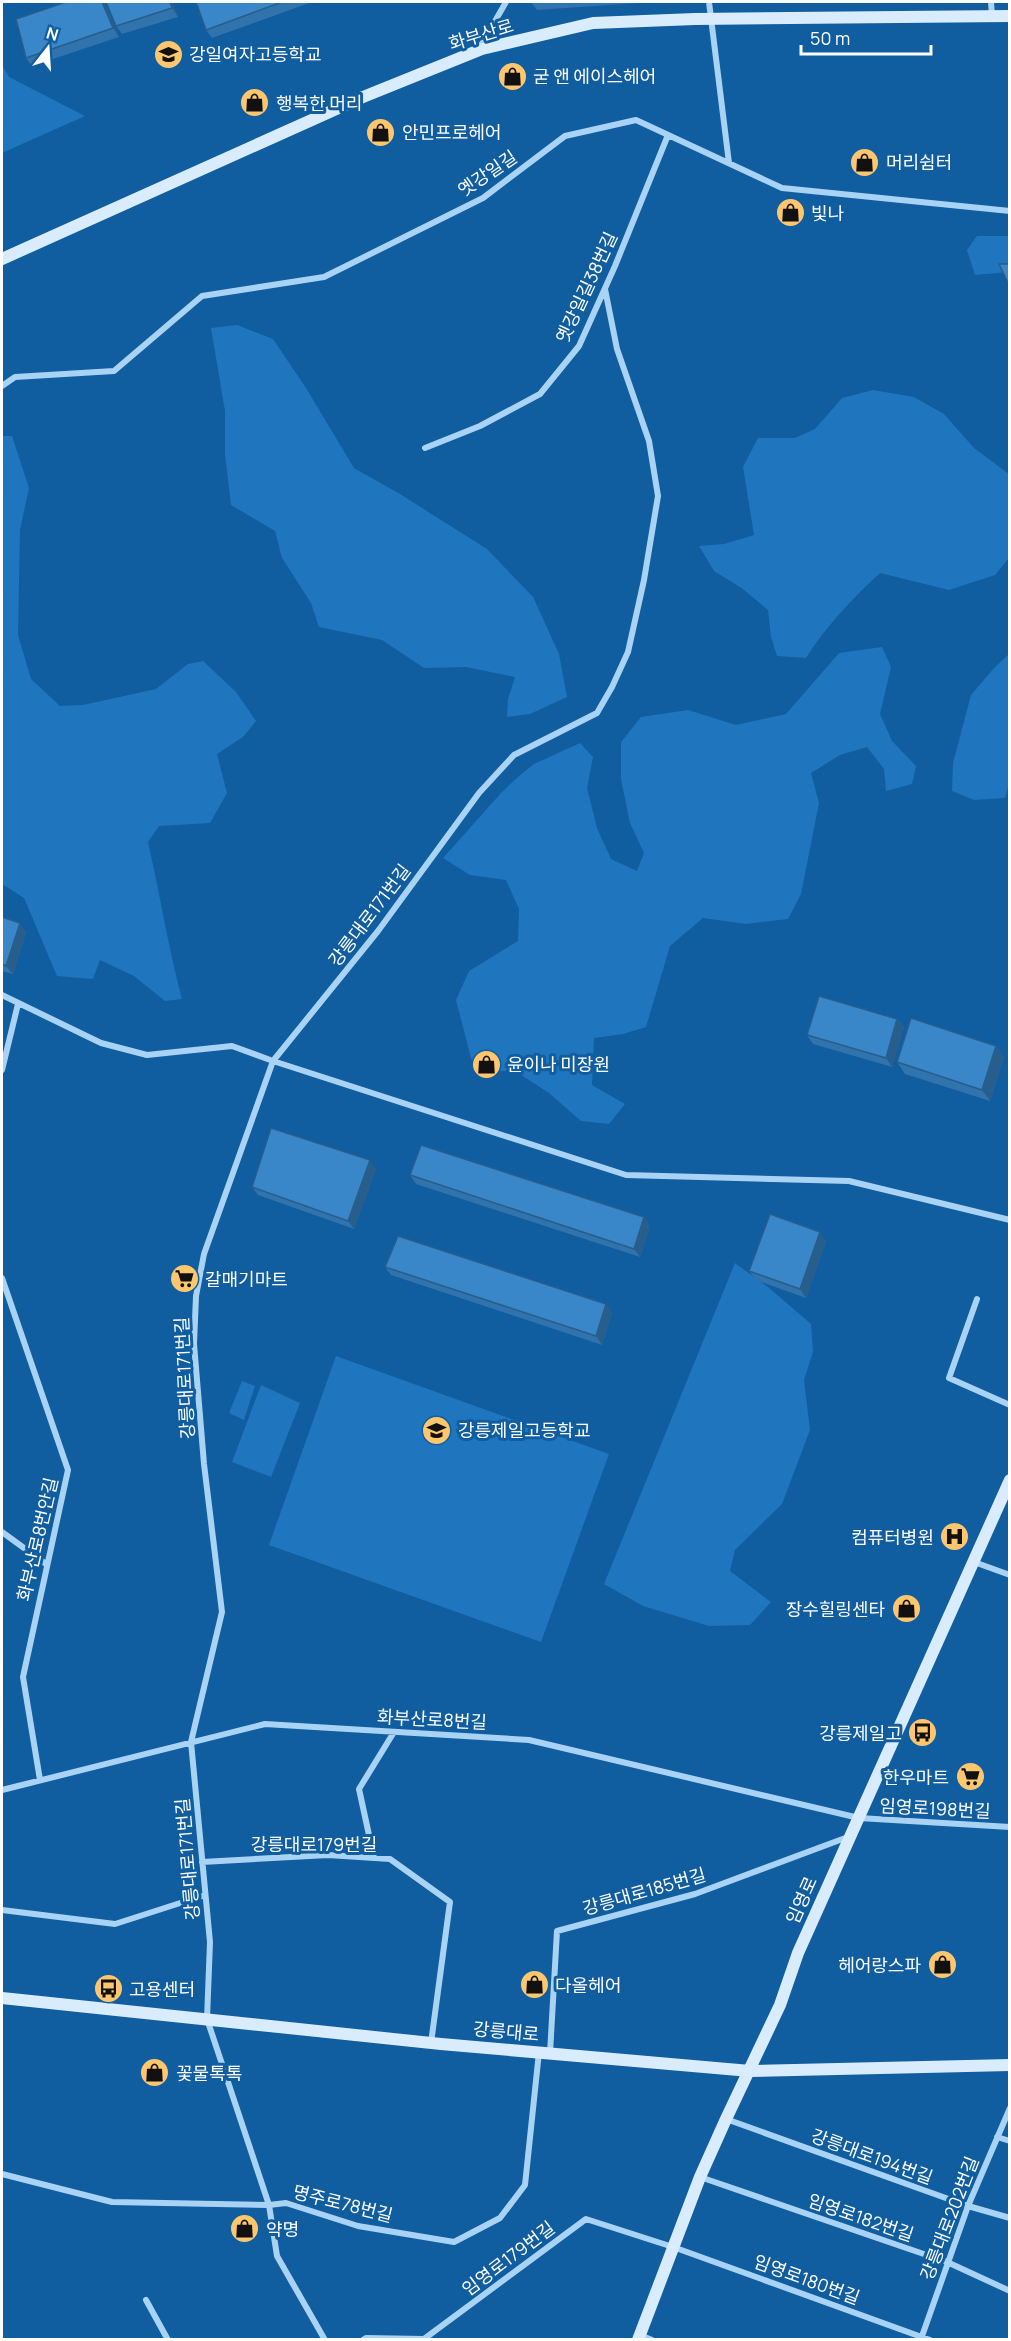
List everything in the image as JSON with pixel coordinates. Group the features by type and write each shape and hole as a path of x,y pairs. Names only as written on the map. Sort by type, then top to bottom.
{"street":[{"path":"479,50 506,2"},
{"path":"710,2 710,19 729,163"},
{"path":"992,2 992,16"},
{"name":"화부산로","path":"2,259 363,98 479,50 593,23 710,19 1010,16"},
{"name":"옛강일길","path":"2,386 15,377 114,371 202,296 324,276 483,198 566,136 636,120 782,188 1010,211"},
{"name":"옛강일길38번길","path":"425,448 480,426 540,394 579,346 605,289 668,135"},
{"name":"강릉대로171번길","path":"207,2019 210,1942 191,1742 222,1612 204,1464 195,1344 195,1296 204,1254 273,1061 378,931 479,793 514,755 597,712 612,687 628,652 644,580 658,496 649,441 616,349 605,289"},
{"path":"2,995 101,1043 147,1055 232,1046 626,1175 849,1181 1010,1220"},
{"path":"2,1070 18,1004"},
{"name":"화부산로8번안길","path":"2,1278 68,1470 23,1677 40,1780"},
{"path":"977,1299 949,1378 1010,1404"},
{"name":"임영로","path":"639,2337 700,2177 780,2005 798,1953 860,1818 888,1747 1010,1480"},
{"path":"2,1532 46,1564"},
{"path":"974,1562 1010,1575"},
{"name":"화부산로8번길","path":"2,1790 265,1724 529,1740 860,1818"},
{"path":"374,1858 359,1789 394,1732"},
{"name":"임영로198번길","path":"860,1818 1010,1827"},
{"name":"강릉대로185번길","path":"545,2052 557,1931 695,1894 852,1835"},
{"name":"강릉대로179번길","path":"202,1862 328,1855 390,1859 450,1902 431,2043"},
{"path":"2,1910 116,1924 205,1895"},
{"name":"강릉대로","path":"2,1998 431,2043 750,2071 1010,2065"},
{"path":"207,2019 269,2205 277,2256 325,2340"},
{"name":"명주로78번길","path":"2,2174 112,2202 269,2205 286,2203 358,2226 454,2242 500,2218 525,2185 545,2052"},
{"name":"강릉대로202번길","path":"922,2338 968,2206 1010,2108"},
{"name":"강릉대로194번길","path":"726,2119 968,2206 1010,2218"},
{"path":"997,2137 1010,2141"},
{"name":"임영로182번길","path":"700,2177 947,2262 1010,2291"},
{"name":"임영로179번길","path":"363,2340 366,2338 424,2339 586,2219 673,2247"},
{"name":"임영로180번길","path":"673,2247 930,2340"},
{"path":"146,2300 168,2340"},
{"path":"639,2337 652,2340"}],"shaded area":[{"path":"2,65 9,77 85,116 2,153"},
{"path":"977,236 1009,236 1009,272 975,275 967,250"},
{"path":"237,325 273,339 306,388 354,468 487,549 533,597 559,654 567,697 530,714 507,717 508,699 515,677 466,667 424,668 382,640 319,627 311,603 282,558 275,531 231,505 225,454 225,411 211,328"},
{"path":"873,390 914,397 944,414 974,448 1009,474 1009,558 995,575 949,590 880,573 840,613 806,658 777,656 771,637 768,610 743,589 714,571 699,546 724,544 754,535 743,467 758,438 795,438 815,429 842,398"},
{"path":"2,436 12,436 29,488 20,530 18,635 31,679 60,706 83,705 156,689 188,664 203,661 236,692 256,721 243,737 217,754 227,793 210,823 159,826 148,842 182,999 165,1001 134,976 100,960 93,979 57,976 24,898 2,884"},
{"path":"882,647 891,667 880,714 892,741 916,766 912,784 886,791 884,769 867,747 840,755 811,773 819,803 801,894 788,919 746,924 703,918 670,946 646,1027 623,1034 594,1038 592,1085 625,1104 609,1124 581,1121 549,1093 515,1071 480,1071 471,1058 456,1000 469,971 518,941 519,909 506,880 470,875 443,858 502,792 534,764 580,743 593,757 587,788 597,828 611,859 637,871 644,853 630,823 621,779 621,742 641,717 688,710 736,725 786,714 839,653"},
{"path":"1009,654 1010,780 1005,798 974,800 952,791 953,763 971,695"},
{"path":"735,1263 768,1287 811,1324 813,1352 804,1380 810,1430 782,1504 735,1550 730,1571 771,1602 750,1625 709,1626 643,1606 604,1584"},
{"path":"336,1356 609,1454 541,1642 269,1545"},
{"path":"242,1381 255,1386 244,1420 229,1413"},
{"path":"261,1385 300,1403 271,1477 232,1462"}],"building":[{"path":"66,2 102,2 113,28 26,58 16,19"},
{"path":"106,2 170,2 172,8 116,26"},
{"path":"196,2 282,2 206,30"},
{"path":"999,264 1010,264 1010,287"},
{"path":"2,917 20,923 6,966 2,964"},
{"path":"819,996 897,1019 886,1058 807,1035"},
{"path":"911,1018 996,1046 982,1090 897,1062"},
{"path":"271,1128 370,1160 348,1221 252,1187"},
{"path":"421,1145 644,1217 634,1249 410,1175"},
{"path":"770,1214 820,1232 800,1289 749,1271"},
{"path":"398,1236 606,1304 596,1336 385,1267"}],"place":[{"name":"강일여자고등학교","path":"168,54"},
{"name":"굳 앤 에이스헤어","path":"512,76"},
{"name":"행복한 머리","path":"255,103"},
{"name":"안민프로헤어","path":"381,132"},
{"name":"머리쉼터","path":"865,162"},
{"name":"빛나","path":"790,213"},
{"name":"윤이나 미장원","path":"486,1064"},
{"name":"갈매기마트","path":"184,1279"},
{"name":"강릉제일고등학교","path":"437,1430"},
{"name":"컴퓨터병원","path":"955,1537"},
{"name":"장수힐링센타","path":"906,1609"},
{"name":"강릉제일고","path":"923,1733"},
{"name":"한우마트","path":"970,1777"},
{"name":"헤어랑스파","path":"942,1965"},
{"name":"다올헤어","path":"534,1985"},
{"name":"고용센터","path":"108,1989"},
{"name":"꽃물톡톡","path":"155,2073"},
{"name":"약명","path":"245,2229"}]}
